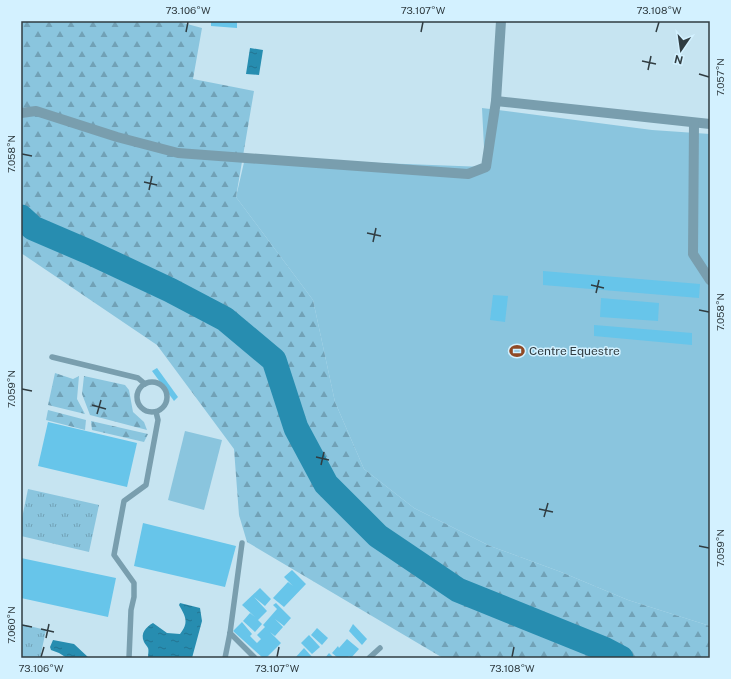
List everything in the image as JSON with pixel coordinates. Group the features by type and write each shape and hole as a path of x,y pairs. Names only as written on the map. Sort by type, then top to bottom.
{"street":[{"path":"21,113 36,111 117,137 178,153 468,174 486,168 496,101 501,21"},
{"path":"496,101 710,124"},
{"path":"694,123 693,254 710,280"}],"lane":[{"path":"52,357 138,378 145,384"},
{"path":"156,383 163,387 167,393 163,408 156,412 148,412 141,408 138,401 138,393 141,387 145,384 156,383"},
{"path":"129,658 134,583 114,555 124,501 146,485 158,420 156,412"},
{"path":"225,658 230,633 242,543"},
{"path":"230,633 255,658"},
{"path":"369,658 380,648"}],"green space":[{"path":"21,21 176,21 202,28 193,79 254,91 236,197 313,300 335,402 364,469 414,508 490,546 561,572 628,600 710,626 710,658 443,658 247,542 239,515 234,449 157,345 21,253"},
{"name":"Centre Equestre","path":"482,108 652,130 710,134 710,626 628,600 561,572 490,546 414,508 364,469 335,402 313,300 236,197 245,158 485,167"},
{"path":"55,373 73,379 79,376 77,399 85,414 48,405"},
{"path":"84,376 125,385 129,390 133,412 144,422 147,430 90,415 82,394"},
{"path":"48,410 86,420 85,430 46,420"},
{"path":"91,421 148,434 144,442 92,430"},
{"path":"185,431 222,440 204,510 168,500"},
{"path":"28,489 99,505 89,552 21,536 21,523"},
{"path":"21,624 46,630 40,658 21,658"}],"water":[{"path":"250,48 263,50 259,75 246,74"},
{"path":"180,603 200,608 202,621 192,658 148,658 148,649 143,639 144,631 153,623 167,633 180,634 185,627 186,620 179,605"},
{"path":"53,640 74,644 89,658 67,658 51,650 50,647"}],"building":[{"path":"211,21 237,21 237,28 211,26"},
{"path":"543,271 700,284 699,298 543,285"},
{"path":"493,295 508,296 505,322 490,320"},
{"path":"601,298 659,303 658,321 600,317"},
{"path":"594,325 692,333 692,345 594,336"},
{"path":"157,368 178,397 174,401 152,371"},
{"path":"48,422 137,443 127,487 38,466"},
{"path":"143,523 236,546 225,587 134,566"},
{"path":"21,558 116,578 108,617 21,598"},
{"path":"292,570 306,584 284,607 273,598 288,582 293,586 284,577"},
{"path":"260,588 271,599 265,606 254,597 267,611 258,620 262,624 255,632 243,621 250,613 255,617 242,605"},
{"path":"276,603 291,618 284,626 275,619 283,627 275,636 270,632 281,643 266,658 263,658 233,631 242,622 252,634 250,636 257,643 261,639 257,635 265,627 263,625 277,609 273,605"},
{"path":"353,624 367,639 362,645 349,631"},
{"path":"317,628 328,638 322,645 311,635"},
{"path":"309,635 320,647 312,654 301,643"},
{"path":"347,639 359,649 351,658 349,656 347,658 338,658 332,653"},
{"path":"304,648 313,658 295,658"},
{"path":"329,653 334,658 325,658"}],"waterway":[{"path":"21,217 33,228 89,252 170,290 225,319 274,360 296,428 326,484 378,536 458,590 604,649 621,658"}],"place":[{"name":"Centre Equestre","path":"517,351"}]}
